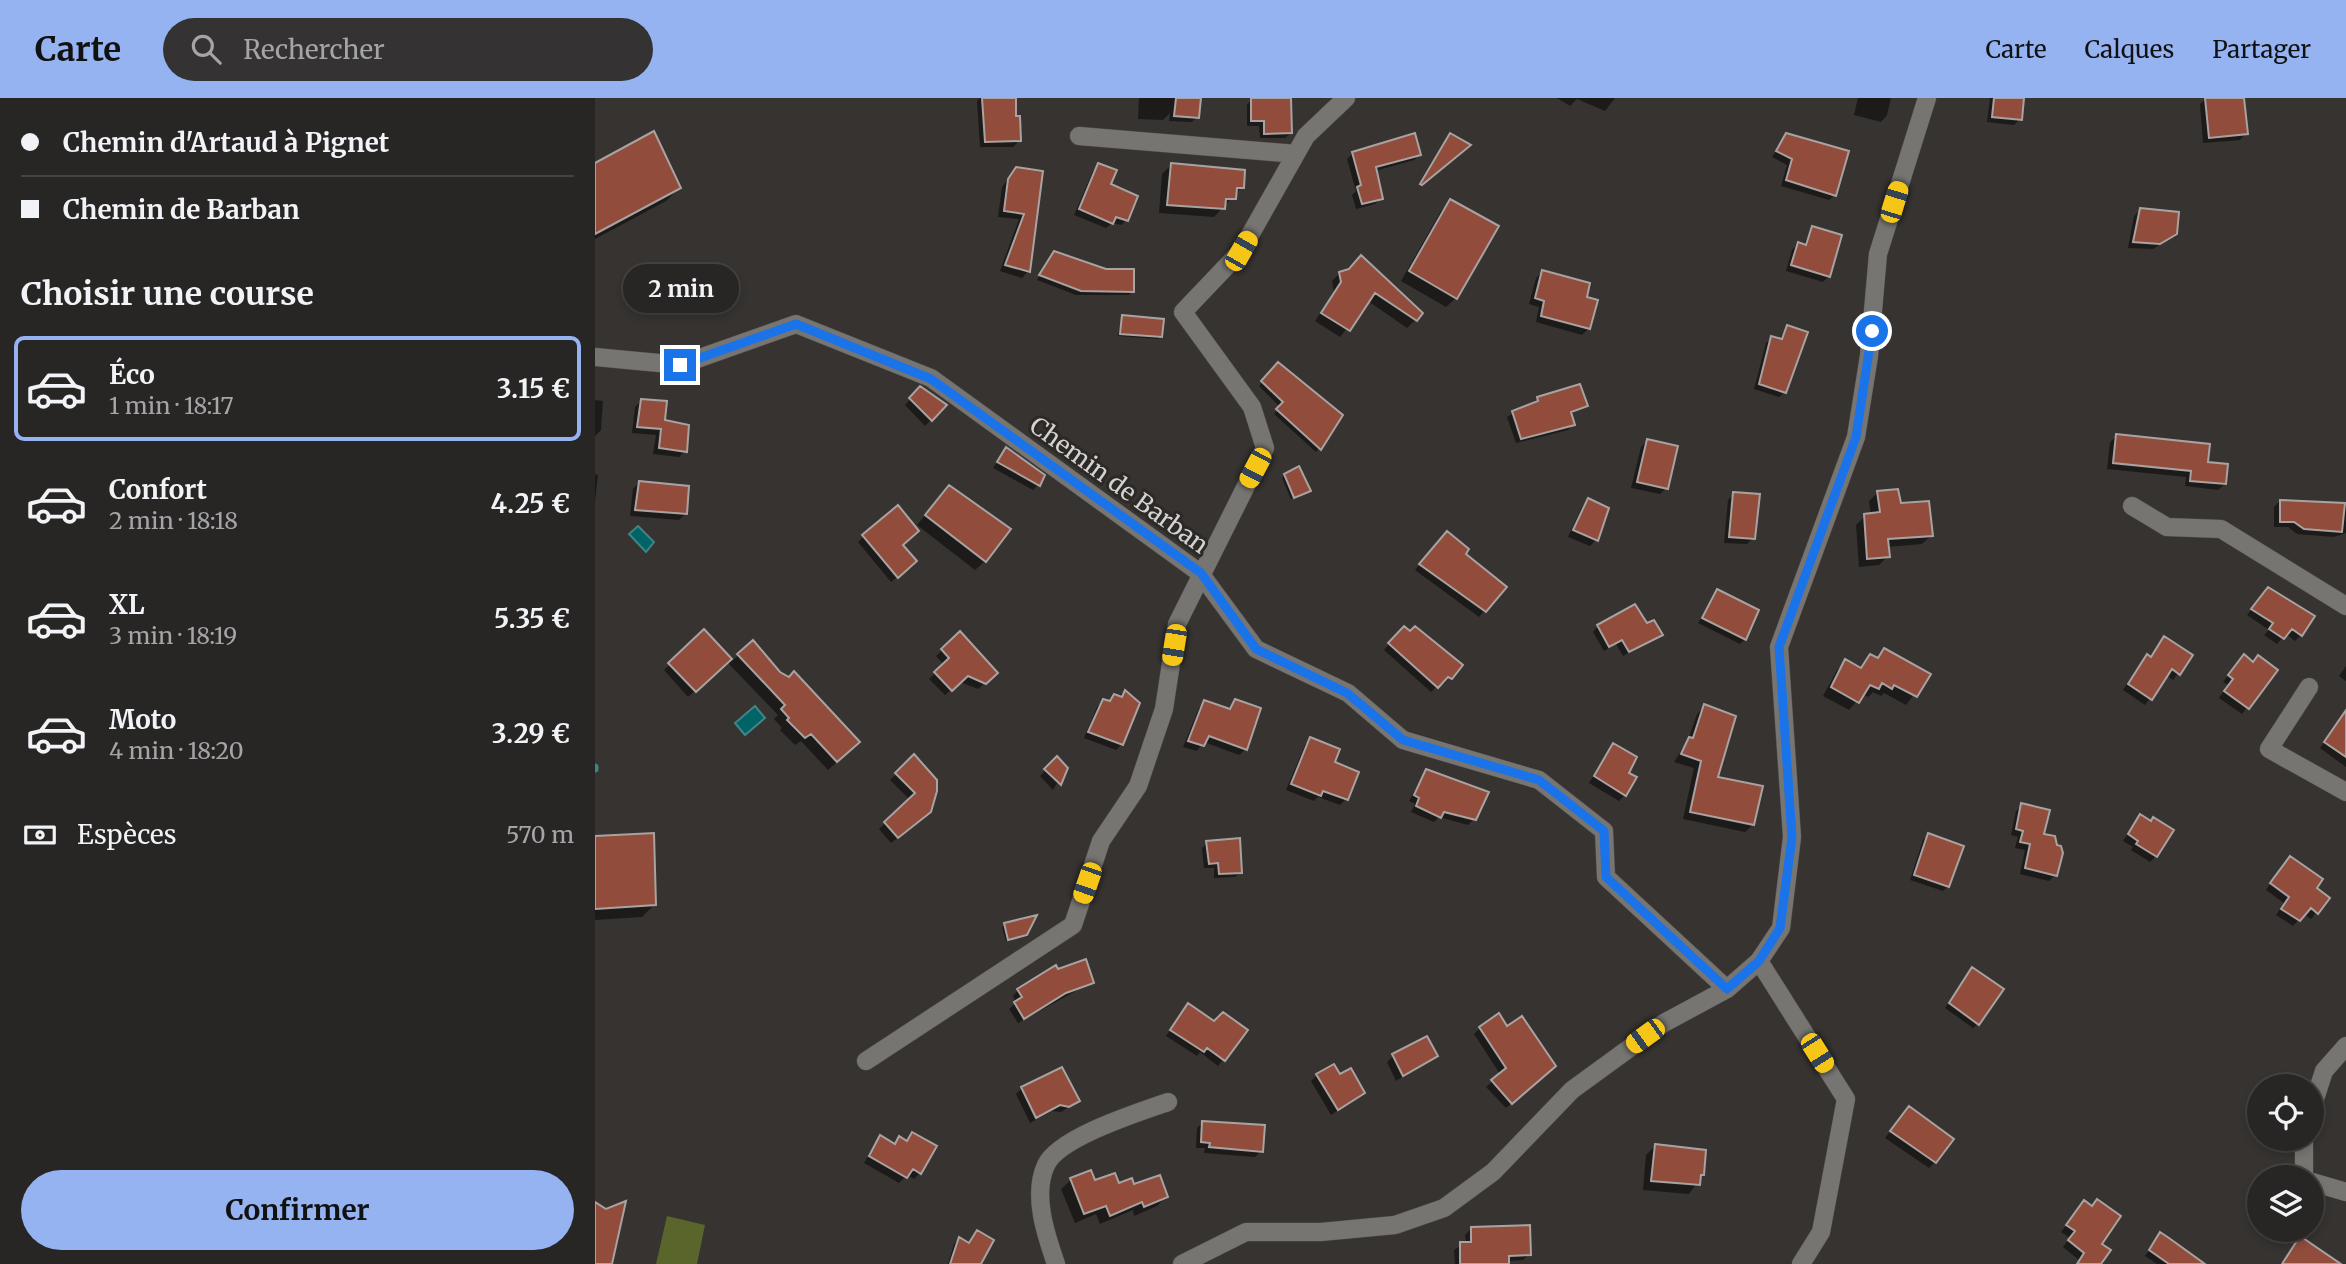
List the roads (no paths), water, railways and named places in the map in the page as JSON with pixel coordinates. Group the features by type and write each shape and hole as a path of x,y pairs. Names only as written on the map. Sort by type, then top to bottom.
{"street":[{"path":"866,1061 1073,925 1101,841 1138,786 1164,709 1177,624 1265,448 1252,407 1183,312 1241,251 1306,136 1346,98"},
{"path":"1182,1264 1246,1232 1321,1232 1395,1224 1444,1208 1493,1172 1572,1090 1664,1023 1727,989 1759,961 1780,928 1792,837 1779,647 1856,437 1870,356 1878,254 1927,98"},
{"path":"1079,136 1296,154"},
{"name":"Chemin de Barban","path":"595,357 680,365 796,324 931,379 1201,573 1256,649 1347,693 1403,740 1539,780 1604,831 1606,877 1727,989"},
{"path":"2132,506 2167,527 2221,528 2346,606"},
{"path":"2309,687 2269,748 2346,792"},
{"path":"1759,961 1846,1099 1821,1231 1801,1264"},
{"path":"2323,1074 2346,1046"},
{"path":"1056,1264 1044,1224 1040,1184 1047,1162 1076,1139 1117,1119 1168,1102"},
{"path":"2324,1186 2346,1192"}],"water":[{"path":"638,526 654,542 646,552 629,534"},
{"path":"755,706 765,718 745,735 735,723"}]}
